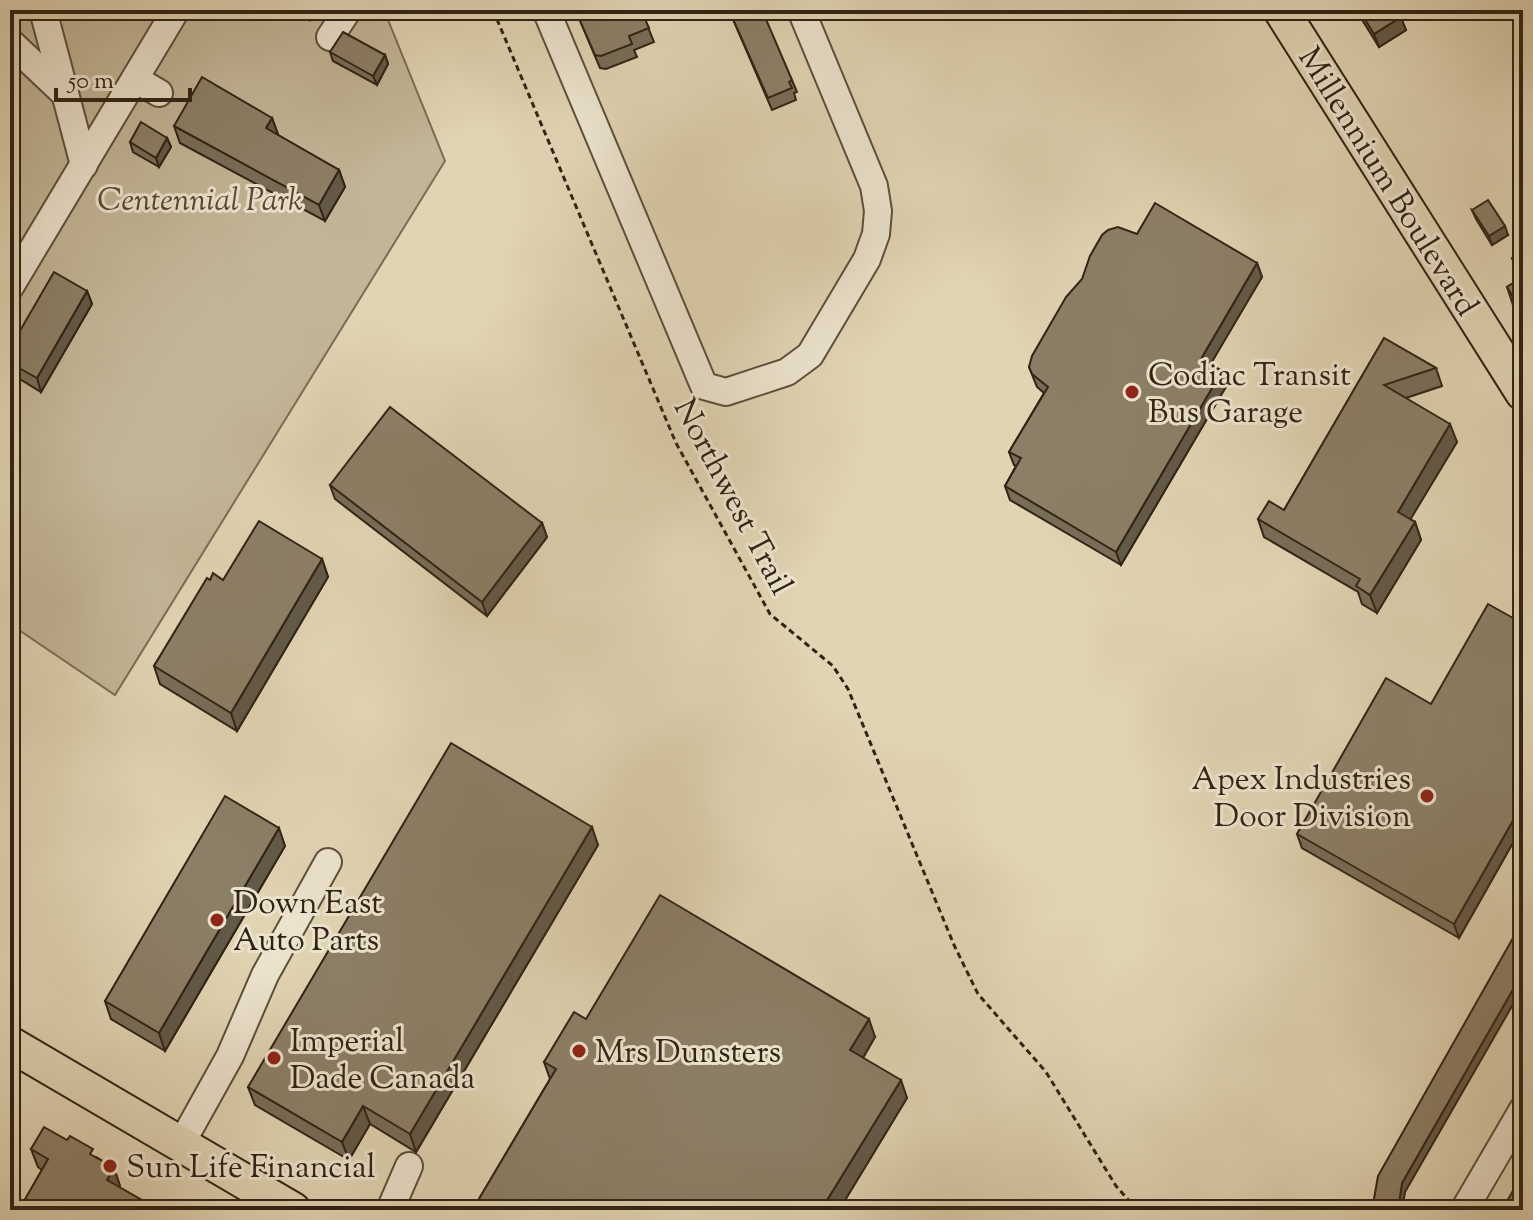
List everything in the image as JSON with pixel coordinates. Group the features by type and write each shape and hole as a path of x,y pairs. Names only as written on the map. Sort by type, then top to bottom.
{"main road":[{"name":"Millennium Boulevard","path":"1281,10 1523,393"},
{"path":"10,1044 293,1210"}],"street":[{"path":"43,10 84,165"},
{"path":"10,287 176,10"},
{"path":"330,37 348,10"},
{"path":"546,10 704,386 726,392 787,372 810,355 867,259 876,234 878,211 874,186 801,10"},
{"path":"10,42 65,94"},
{"path":"135,79 159,93"},
{"path":"181,1144 230,1056 265,975 328,862"},
{"path":"1464,1210 1523,1109"},
{"path":"390,1210 409,1166"}],"path":[{"name":"Northwest Trail","path":"493,10 676,443 770,614 833,666 848,689 954,945 978,994 1046,1072 1116,1186 1137,1210"}],"green space":[{"name":"Centennial Park","path":"10,10 384,10 445,161 115,695 10,624"}],"building":[{"path":"580,10 641,10 649,28 629,36 632,44 601,56 595,55 578,16"},
{"path":"729,10 762,10 792,80 789,82 792,88 768,98"},
{"path":"1359,10 1397,10 1401,17 1374,34"},
{"path":"343,32 385,55 373,76 330,52"},
{"path":"202,77 272,118 266,128 339,170 319,205 174,126"},
{"path":"141,122 167,138 156,158 130,142"},
{"path":"1488,200 1505,226 1489,236 1472,210"},
{"name":"Codiac Transit Bus Garage","path":"1155,203 1257,263 1201,359 1222,371 1116,552 1005,486 1021,458 1009,452 1048,387 1032,374 1029,367 1032,356 1066,297 1082,279 1102,235 1118,227 1137,234"},
{"path":"1523,250 1523,276 1512,258"},
{"path":"54,272 87,291 37,378 10,363 10,348"},
{"path":"1523,277 1523,313 1507,287"},
{"path":"1384,338 1436,368 1384,385 1450,424 1398,512 1415,522 1370,595 1356,586 1360,579 1258,519 1269,501 1284,510"},
{"path":"390,407 542,523 482,602 330,485"},
{"path":"259,521 322,559 231,713 154,666 207,578 210,580 213,573 223,580"},
{"name":"Apex Industries Door Division","path":"1523,600 1523,736 1515,751 1523,756 1523,803 1454,924 1297,834 1386,678 1431,704 1488,604 1513,618"},
{"path":"451,743 592,827 410,1134 363,1106 342,1142 248,1087"},
{"path":"225,796 279,828 159,1033 105,1001"},
{"path":"660,895 869,1019 850,1050 901,1080 821,1210 473,1209 556,1069 544,1062 574,1012 586,1019"},
{"path":"1513,938 1523,944 1523,972 1402,1183 1398,1210 1372,1210 1378,1176"},
{"path":"44,1127 67,1140 70,1136 93,1149 90,1154 114,1168 107,1180 145,1202 141,1210 19,1210 48,1159 31,1149"},
{"path":"1523,1173 1523,1210 1502,1210"}],"place":[{"name":"Codiac Transit Bus Garage","path":"1132,392"},
{"name":"Apex Industries Door Division","path":"1427,796"},
{"name":"Down East Auto Parts","path":"217,920"},
{"name":"Mrs Dunsters","path":"579,1051"},
{"name":"Imperial Dade Canada","path":"274,1058"},
{"name":"Sun Life Financial","path":"110,1166"}]}
